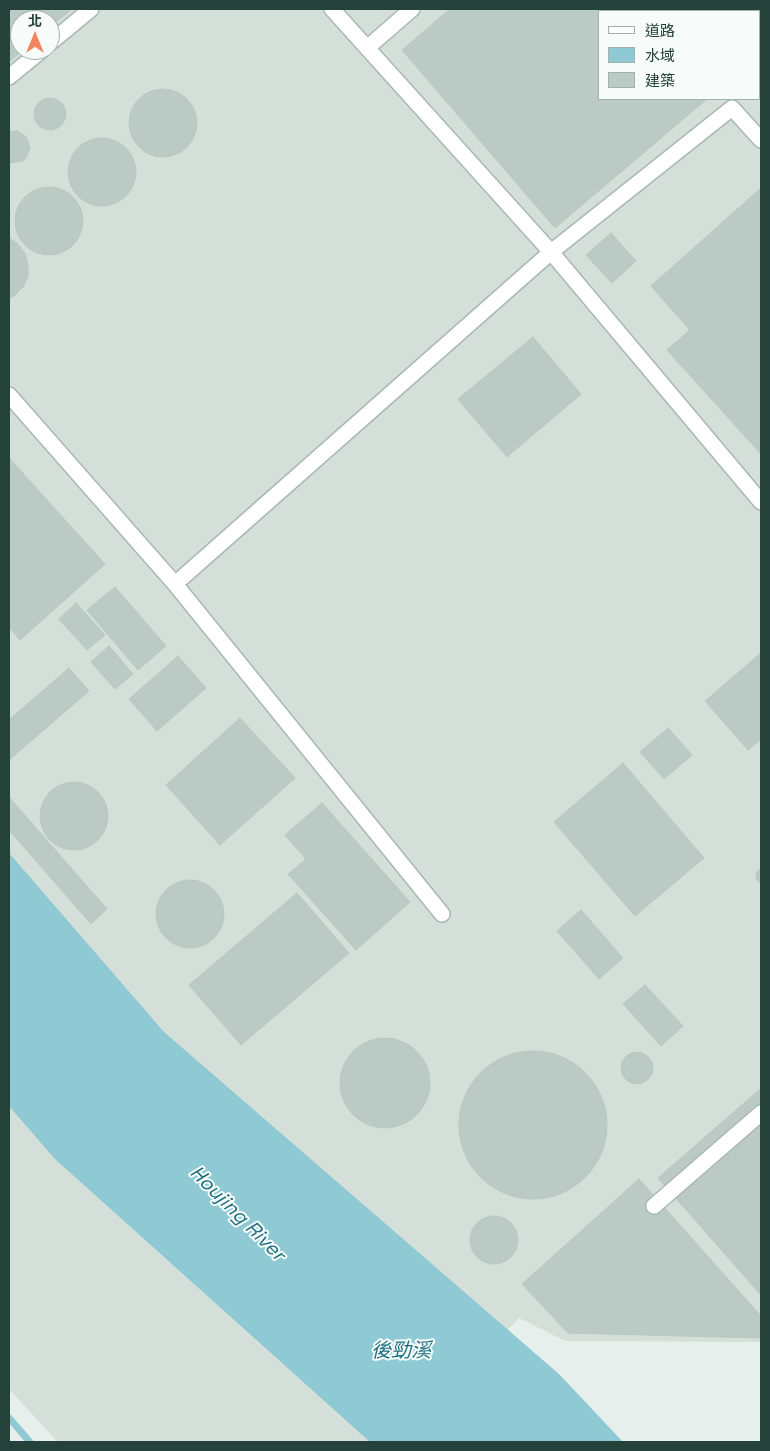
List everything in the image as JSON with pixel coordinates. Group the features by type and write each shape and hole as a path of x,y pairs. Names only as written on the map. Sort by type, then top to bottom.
{"lane":[{"path":"60,35 91,9"},
{"path":"332,9 551,252 761,502"},
{"path":"366,48 412,9"},
{"path":"9,77 30,60"},
{"path":"175,584 551,252 732,108 761,140"},
{"path":"9,395 175,584 442,914"},
{"path":"654,1206 761,1112"}],"shaded area":[{"path":"9,9 761,9 761,1342 565,1341 519,1318 400,1442 58,1442 9,1389"}],"water":[{"name":"後勁溪","path":"9,853 164,1032 559,1374 623,1442 370,1442 55,1159 9,1106"}],"building":[{"path":"9,9 72,9 60,19 60,10 10,10 11,60 9,62"},
{"path":"450,9 637,9 598,10 598,100 706,100 555,228 402,50"},
{"path":"761,9 761,55 760,10 718,10"},
{"path":"163,89 176,92 187,99 194,110 197,123 194,136 187,147 176,154 163,157 150,154 139,147 132,136 129,123 132,110 139,99 150,92"},
{"path":"50,98 56,99 61,103 65,108 65,120 61,125 56,129 50,130 44,129 39,125 35,120 34,114 35,108 39,103 44,99"},
{"path":"18,131 27,138 30,148 26,158 22,161 11,163 9,162 9,132"},
{"path":"102,138 115,141 126,148 133,159 136,172 133,185 126,196 115,203 102,206 89,203 78,196 71,185 68,172 71,159 78,148 89,141"},
{"path":"49,187 62,190 73,197 80,208 83,221 80,234 73,245 62,252 49,255 36,252 25,245 18,234 15,221 18,208 25,197 36,190"},
{"path":"761,188 761,454 667,350 690,330 651,286"},
{"path":"611,233 636,261 612,283 586,255"},
{"path":"9,238 18,244 25,254 28,265 28,277 23,287 9,299"},
{"path":"533,337 581,394 507,457 458,399"},
{"path":"9,458 105,564 20,640 9,627"},
{"path":"115,587 166,646 138,670 87,610"},
{"path":"76,603 105,635 87,650 59,619"},
{"path":"109,646 133,674 115,689 91,662"},
{"path":"761,653 761,739 748,750 705,701"},
{"path":"178,656 206,688 157,731 129,699"},
{"path":"69,668 89,691 9,760 9,720"},
{"path":"240,718 295,778 220,845 166,785"},
{"path":"668,728 692,755 664,779 640,752"},
{"path":"623,763 704,858 635,916 554,822"},
{"path":"74,782 87,785 98,792 105,803 108,816 105,829 98,840 87,847 74,850 61,847 50,840 43,829 40,816 43,803 50,792 61,785"},
{"path":"9,797 107,909 91,924 9,830"},
{"path":"322,803 410,902 356,950 288,874 306,859 285,835"},
{"path":"760,869 761,884 756,879 756,873"},
{"path":"190,880 203,883 214,890 221,901 224,914 221,927 214,938 203,945 190,948 177,945 166,938 159,927 156,914 159,901 166,890 177,883"},
{"path":"297,893 349,953 241,1045 189,985"},
{"path":"581,910 623,958 599,979 557,931"},
{"path":"645,985 683,1026 661,1046 623,1004"},
{"path":"376,1038 394,1038 410,1045 423,1058 430,1074 430,1092 423,1108 410,1121 394,1128 376,1128 360,1121 347,1108 340,1092 340,1074 347,1058 360,1045"},
{"path":"533,1051 561,1056 586,1072 602,1097 607,1125 602,1153 586,1178 561,1194 533,1199 505,1194 480,1178 464,1153 459,1125 464,1097 480,1072 505,1056"},
{"path":"637,1052 643,1053 648,1057 652,1062 652,1074 648,1079 643,1083 637,1084 631,1083 626,1079 622,1074 621,1068 622,1062 626,1057 631,1053"},
{"path":"759,1090 761,1093 761,1295 658,1178"},
{"path":"639,1179 761,1316 761,1338 568,1333 522,1284"},
{"path":"489,1216 499,1216 508,1220 514,1226 518,1240 514,1254 508,1260 499,1264 489,1264 480,1260 474,1254 470,1245 470,1235 474,1226 480,1220"}],"waterway":[{"path":"9,1418 30,1442"}],"water label":[{"name":"Houjing River","path":"237,1214"}]}
